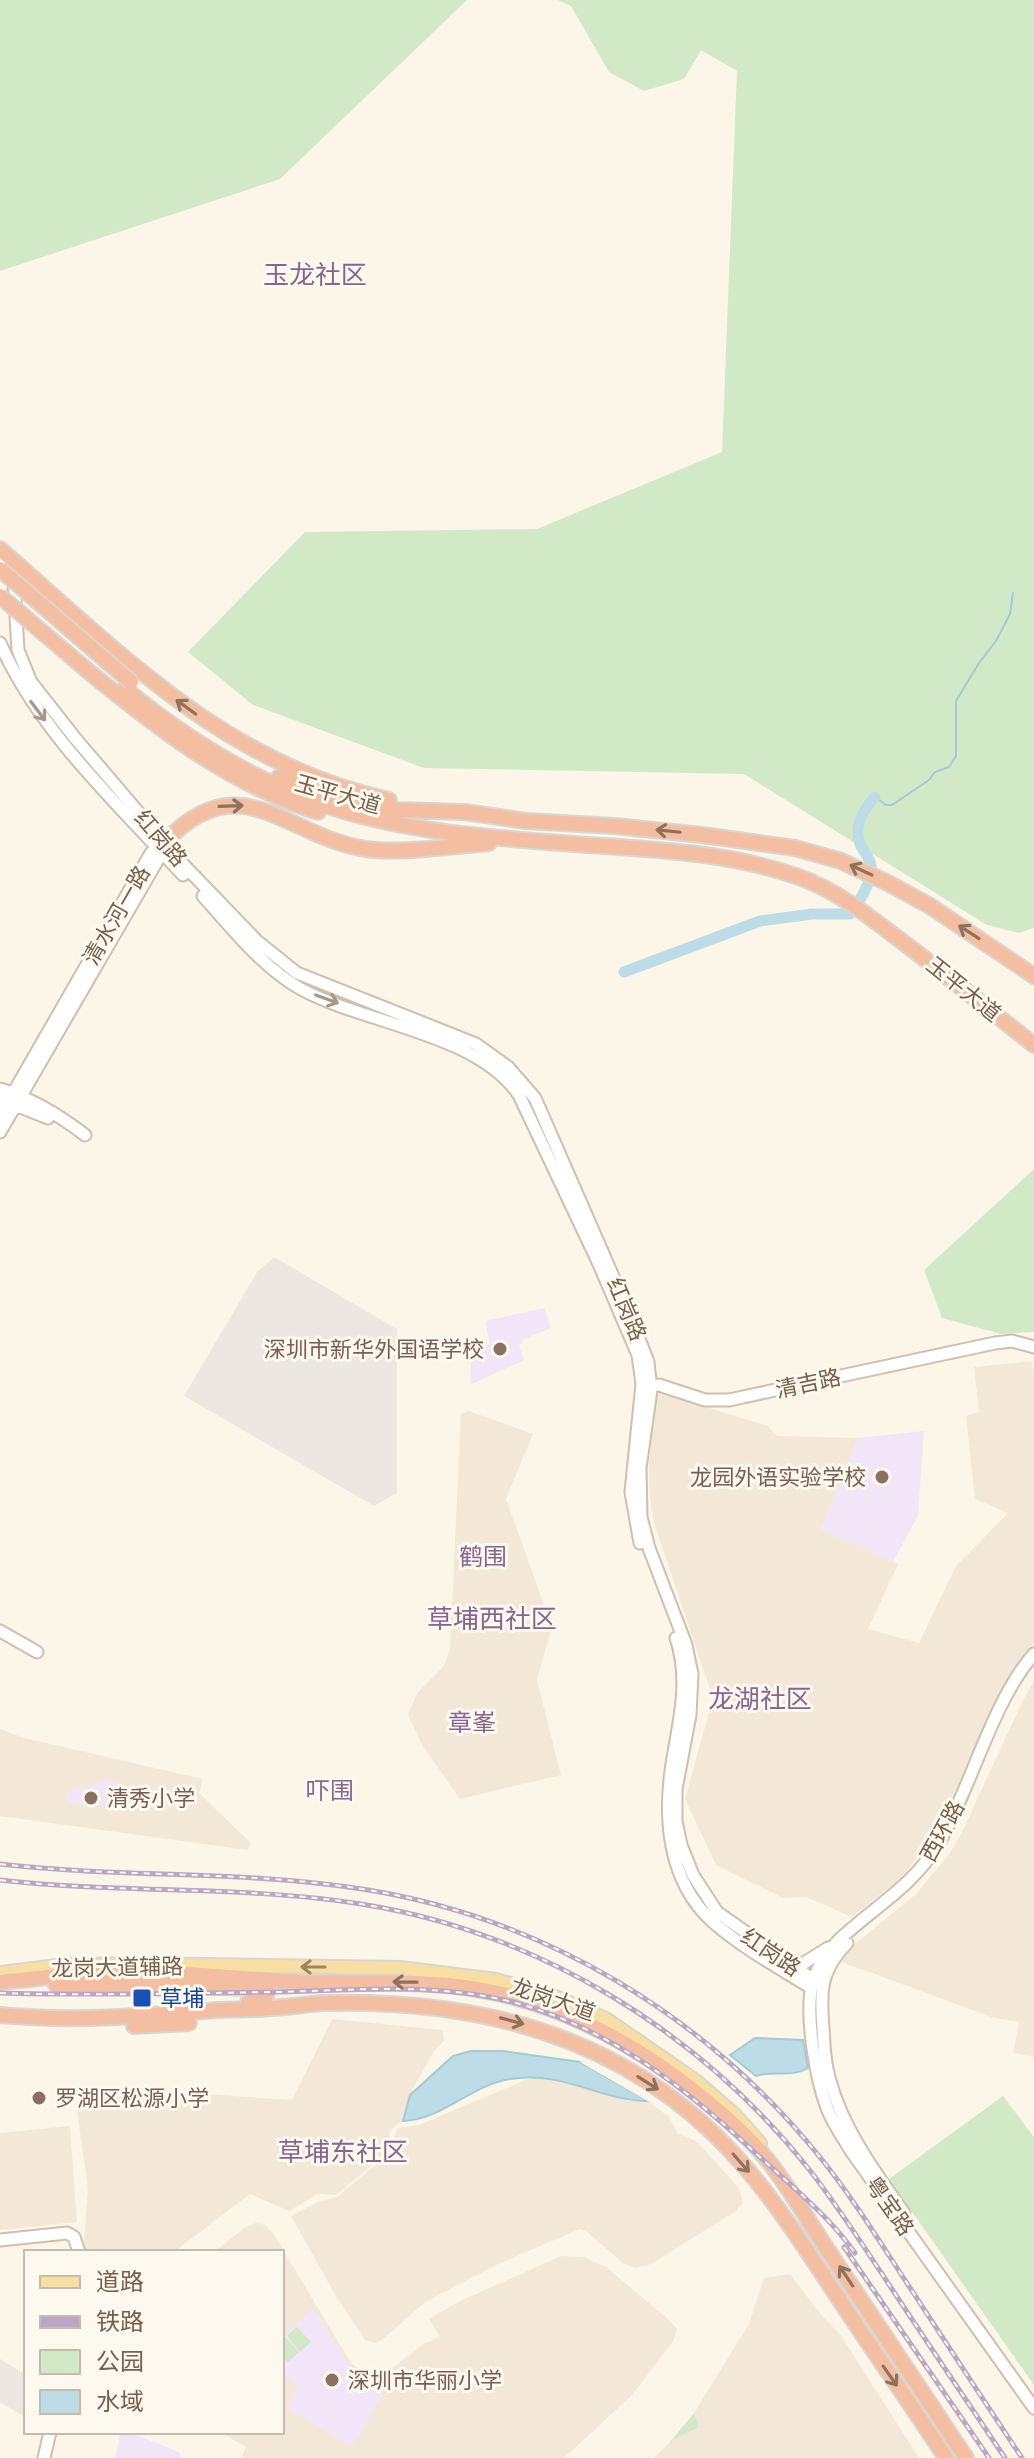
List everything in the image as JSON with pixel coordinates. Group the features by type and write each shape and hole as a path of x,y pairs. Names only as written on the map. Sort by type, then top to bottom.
{"highway":[{"path":"0,549 160,687 244,745 299,772 360,793 465,812"},
{"name":"玉平大道","path":"0,569 176,728 261,779 330,807 425,828 561,843 674,851 765,867 821,887 861,910 1034,1045"},
{"name":"玉平大道","path":"0,581 128,686 224,748 283,779 374,806 416,812 465,812 526,821 615,826 795,848 841,861 930,906 1034,976"},
{"path":"0,596 152,723 200,757 249,785 337,818 411,833 499,842"},
{"path":"162,848 200,814 230,804 258,809 370,850 499,842 561,843"},
{"path":"0,1984 114,1972 260,1980"},
{"path":"0,1984 260,1980"},
{"name":"龙岗大道","path":"260,1980 418,1983 488,1991 564,2013 629,2043 749,2139 794,2200 966,2458"},
{"path":"312,1982 290,1987 287,1995 295,2002 322,2003"},
{"path":"44,2020 129,2017 188,2007 260,2001 268,1994 264,1989 256,1988 122,1984"},
{"name":"龙岗大道","path":"129,2017 322,2003 439,2007 496,2016 575,2042 609,2060 685,2109 730,2151 778,2208 946,2458"},
{"path":"0,2015 92,2025 158,2026 268,2008"},
{"path":"629,2043 654,2051"}],"main road":[{"name":"红岗路","path":"0,557 14,583 18,650 31,682 162,848 287,967 332,989 462,1038 498,1059 520,1077 535,1098 636,1327 648,1362 651,1390 640,1468 640,1509 647,1541 684,1639 692,1674 690,1715 675,1800 681,1845 693,1875 717,1912 815,1985"},
{"name":"红岗路","path":"0,643 3,656 38,713 275,971 297,987 464,1050 493,1066 519,1095 622,1316 641,1368 631,1469 632,1510 638,1538 678,1642 683,1672 682,1712 667,1798 668,1825 676,1862 692,1896 712,1921 815,1985"},
{"name":"清水河一路","path":"0,1116 162,848"},
{"path":"0,1089 12,1099 85,1135 62,1118 12,1099"},
{"name":"清水河一路","path":"0,1132 12,1099"},
{"path":"543,1146 551,1150 556,1142"},
{"name":"清吉路","path":"659,1385 705,1400 729,1400 1012,1341 1034,1347"},
{"path":"0,1631 37,1652"},
{"name":"西环路","path":"815,1985 825,1957 842,1938 899,1892 932,1854 1014,1682 1034,1654"},
{"name":"西环路","path":"815,1985 841,1950 904,1898 938,1859 1020,1685 1034,1666"},
{"path":"783,1960 794,1964 804,1963 842,1938"},
{"name":"龙岗大道辅路","path":"0,1973 90,1964 234,1967"},
{"name":"龙岗大道","path":"234,1967 380,1967 477,1976 535,1990 584,2008 606,2019 696,2081 751,2131 773,2159 794,2200"},
{"path":"815,1985 821,2066"},
{"name":"粤宝路","path":"821,2066 851,2131 900,2207 1034,2394"},
{"name":"粤宝路","path":"821,2066 831,2119 1034,2408"},
{"path":"0,2240 67,2233 74,2237 78,2250"},
{"path":"38,2458 43,2434"},
{"path":"44,2458 50,2434"}],"shaded area":[{"path":"274,1257 397,1329 397,1493 374,1506 184,1396 257,1272"},
{"name":"深圳市新华外国语学校","path":"544,1308 551,1328 524,1339 519,1346 524,1360 470,1385 471,1355 490,1343 485,1321"},
{"path":"1032,1361 1034,1643 1001,1692 933,1839 900,1879 852,1917 806,1897 783,1898 716,1865 685,1799 713,1698 654,1523 649,1463 657,1392 768,1426 777,1436 858,1438 821,1529 898,1564 868,1629 919,1643 956,1566 1008,1513 975,1499 966,1416 979,1412 974,1367"},
{"path":"469,1411 533,1434 506,1499 552,1627 537,1680 561,1775 460,1799 422,1745 408,1715 417,1693 444,1666 450,1649 461,1414"},
{"name":"龙园外语实验学校","path":"924,1431 918,1516 893,1562 821,1529 858,1438"},
{"path":"1034,1681 1034,2057 1013,2053 1019,2022 994,2018 839,1961 850,1948 916,1894 950,1853"},
{"path":"0,1729 24,1738 203,1779 199,1793 251,1843 248,1850 0,1816"},
{"name":"清秀小学","path":"105,1781 118,1782 115,1807 67,1803 65,1793"},
{"path":"332,2019 443,2030 444,2041 434,2051 410,2094 402,2121 391,2129 385,2154 336,2195 318,2194 289,2211 250,2194 177,2250 83,2250 88,2189 76,2104 119,2093 160,2091 292,2100"},
{"path":"528,2079 561,2079 629,2101 648,2101 669,2117 678,2134 700,2145 739,2188 743,2203 736,2211 651,2264 635,2268 623,2263 580,2229 496,2265 425,2302 376,2343 365,2340 291,2216 318,2202 337,2197 386,2156 398,2128 419,2125"},
{"path":"70,2126 77,2222 0,2230 0,2133"},
{"path":"256,2223 265,2225 283,2250 216,2250 244,2228"},
{"path":"284,2251 352,2364 364,2372 377,2373 391,2369 425,2343 440,2337 429,2319 458,2302 561,2256 584,2257 606,2267 677,2329 674,2340 632,2395 564,2458 244,2458 246,2447 223,2434 284,2434"},
{"path":"790,2274 840,2334 919,2458 654,2458 670,2442 699,2427 694,2413 749,2324 764,2278"},
{"name":"深圳市华丽小学","path":"313,2308 350,2366 388,2387 351,2447 287,2408 297,2385 284,2376 284,2336"},
{"path":"0,2359 24,2374 24,2416 0,2402"},
{"path":"134,2434 179,2452 181,2458 115,2458 120,2435"}],"green space":[{"path":"0,0 467,0 280,179 0,271"},
{"path":"558,0 1034,0 1034,928 1019,933 987,925 744,774 424,768 253,705 188,652 305,532 537,529 722,452 737,71 701,50 684,79 644,91 609,72 571,6"},
{"path":"1034,1169 1034,1332 1001,1334 942,1318 924,1270"},
{"path":"1003,2096 1034,2137 1034,2385 889,2179"},
{"path":"297,2327 311,2342 300,2352 287,2336"},
{"path":"284,2338 299,2352 288,2362 284,2357"},
{"path":"694,2413 699,2427 670,2442"}],"water":[{"path":"755,2038 803,2040 808,2068 796,2073 756,2076 730,2055"},
{"path":"471,2051 502,2051 580,2062 648,2101 529,2077 496,2082 431,2115 403,2121 410,2095 453,2056"}],"pier":[{"path":"580,2062 590,2062 629,2084 650,2098 651,2103"}],"waterway":[{"path":"875,797 886,805 892,805 929,780 935,772 949,767 956,756 956,701 996,641 1010,614 1013,593"},
{"path":"624,972 760,921 812,914 850,914 858,904 871,873 871,864 860,844 858,831 864,813 875,797"}],"railway":[{"path":"0,1864 272,1879 362,1889 429,1903 493,1923 556,1949 615,1980 672,2017 725,2059 774,2105 819,2156 862,2215 1022,2458"},
{"path":"0,1880 271,1894 361,1904 426,1918 490,1938 551,1963 609,1995 665,2031 716,2072 764,2118 808,2168 1005,2458"},
{"path":"0,1993 400,1989 460,1993 520,2004 584,2028 670,2081 804,2197 855,2253"},
{"path":"844,2247 989,2458"}],"place":[{"name":"深圳市新华外国语学校","path":"500,1349"},
{"name":"龙园外语实验学校","path":"882,1477"},
{"name":"清秀小学","path":"91,1798"},
{"name":"草埔","path":"142,1998"},
{"name":"罗湖区松源小学","path":"39,2098"},
{"name":"深圳市华丽小学","path":"332,2380"}],"district":[{"name":"玉龙社区","path":"315,274"},
{"name":"鹤围","path":"483,1556"},
{"name":"草埔西社区","path":"492,1618"},
{"name":"龙湖社区","path":"760,1698"},
{"name":"章峯","path":"472,1722"},
{"name":"吓围","path":"330,1790"},
{"name":"草埔东社区","path":"343,2151"}]}
